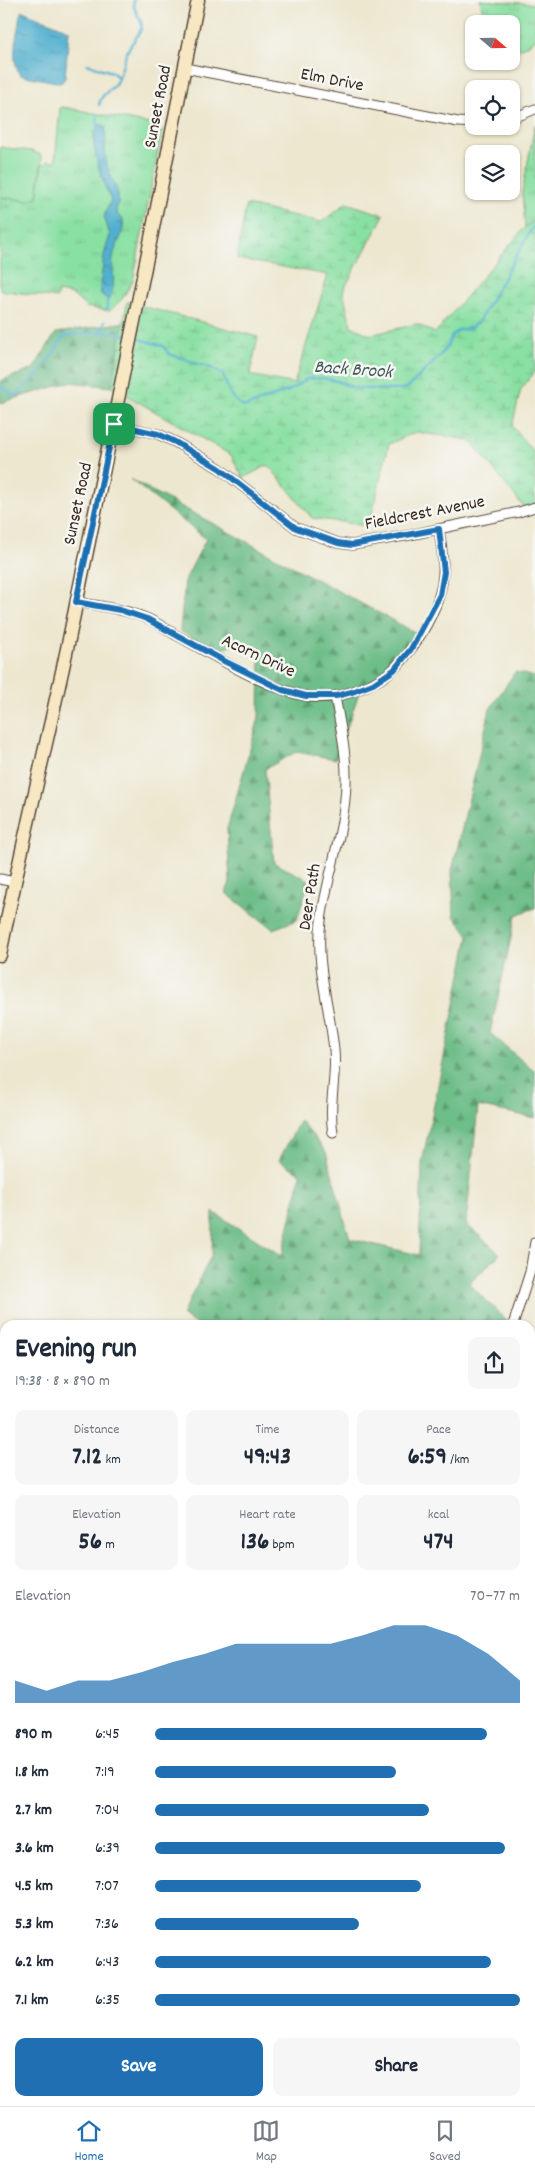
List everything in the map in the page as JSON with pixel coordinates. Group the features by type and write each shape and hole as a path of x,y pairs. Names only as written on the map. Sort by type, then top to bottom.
{"street":[{"name":"Sunset Road","path":"0,955 14,882 52,716 114,424 198,0"},
{"name":"Elm Drive","path":"185,68 465,122"},
{"path":"520,115 535,109"},
{"name":"Fieldcrest Avenue","path":"114,424 158,434 175,442 219,468 296,528 330,540 352,545 519,512 535,506"},
{"name":"Acorn Drive","path":"76,602 120,610 147,619 226,662 283,690 306,696 336,696 373,684 394,670 411,649 440,595 444,572 439,529"},
{"name":"Deer Path","path":"333,1133 330,1116 334,1051 320,954 320,923 342,818 346,784 343,739 336,696"},
{"path":"0,879 14,882"},
{"path":"515,1320 530,1272 535,1242"}],"green space":[{"path":"480,0 535,4 535,40 520,49 520,15 484,15"},
{"path":"63,107 155,125 162,131 133,281 122,299 110,311 86,307 73,295 58,292 57,298 0,290 0,197 28,201 37,197 42,164 45,164 47,161 55,162 60,108"},
{"path":"535,124 535,220 525,227 522,193"},
{"path":"0,147 40,154 42,158 37,197 28,201 0,197"},
{"path":"346,203 384,215 343,291 351,326 370,335 417,324 435,333 525,227 535,220 535,372 521,389 512,426 533,452 535,462 535,507 526,510 470,440 416,432 389,444 369,526 312,518 268,465 243,478 231,455 112,387 127,302 258,337 250,375 294,384 328,275 237,259 246,205 322,222"},
{"path":"125,322 112,387 70,382 0,403 0,381 33,369 56,333"},
{"path":"130,479 418,634 387,678 360,690 336,759 296,752 265,769 274,863 309,880 297,920 273,929 226,893 230,882 227,829 259,718 260,656 244,641 218,651 180,631 185,580 206,539"},
{"path":"515,672 535,677 535,908 516,915 490,1033 535,1072 535,1118 478,1106 466,1224 500,1254 469,1284 506,1320 190,1320 182,1315 212,1254 213,1212 282,1256 301,1174 279,1160 300,1120 326,1152 350,1239 419,1255 422,1163 469,936 454,916 452,871 490,709"}],"water":[{"path":"23,11 69,30 65,78 61,83 20,75 15,61 15,45 20,14"},
{"path":"100,124 105,126 105,153 108,169 118,193 116,209 118,216 123,219 123,230 113,258 113,290 108,300 101,294 100,287 104,255 110,235 104,216 111,200 100,172 95,149 94,138"}],"waterway":[{"path":"99,105 104,95 113,87 117,80 128,49 141,29 141,21 134,8 134,0"},
{"path":"87,64 112,72 119,78"},
{"path":"97,114 98,128"},
{"name":"Back Brook","path":"134,337 163,346 169,354 211,368 223,375 233,398 245,407 290,390 307,379 322,378 337,381 354,388 394,390 407,388 437,359 447,347 452,335 459,330 470,328 479,321 535,223"},
{"path":"107,298 107,309"},
{"path":"100,333 105,321"},
{"name":"Back Brook","path":"0,386 14,396 22,391 42,369 63,337 103,332 127,335"}],"route":[{"path":"114,424 146,430 175,442 219,468 296,528 338,543 352,545 439,529 444,572 440,595 429,618 404,659 394,670 373,684 352,692 336,696 306,696 283,690 254,676 147,619 120,610 76,602 114,424"}]}
